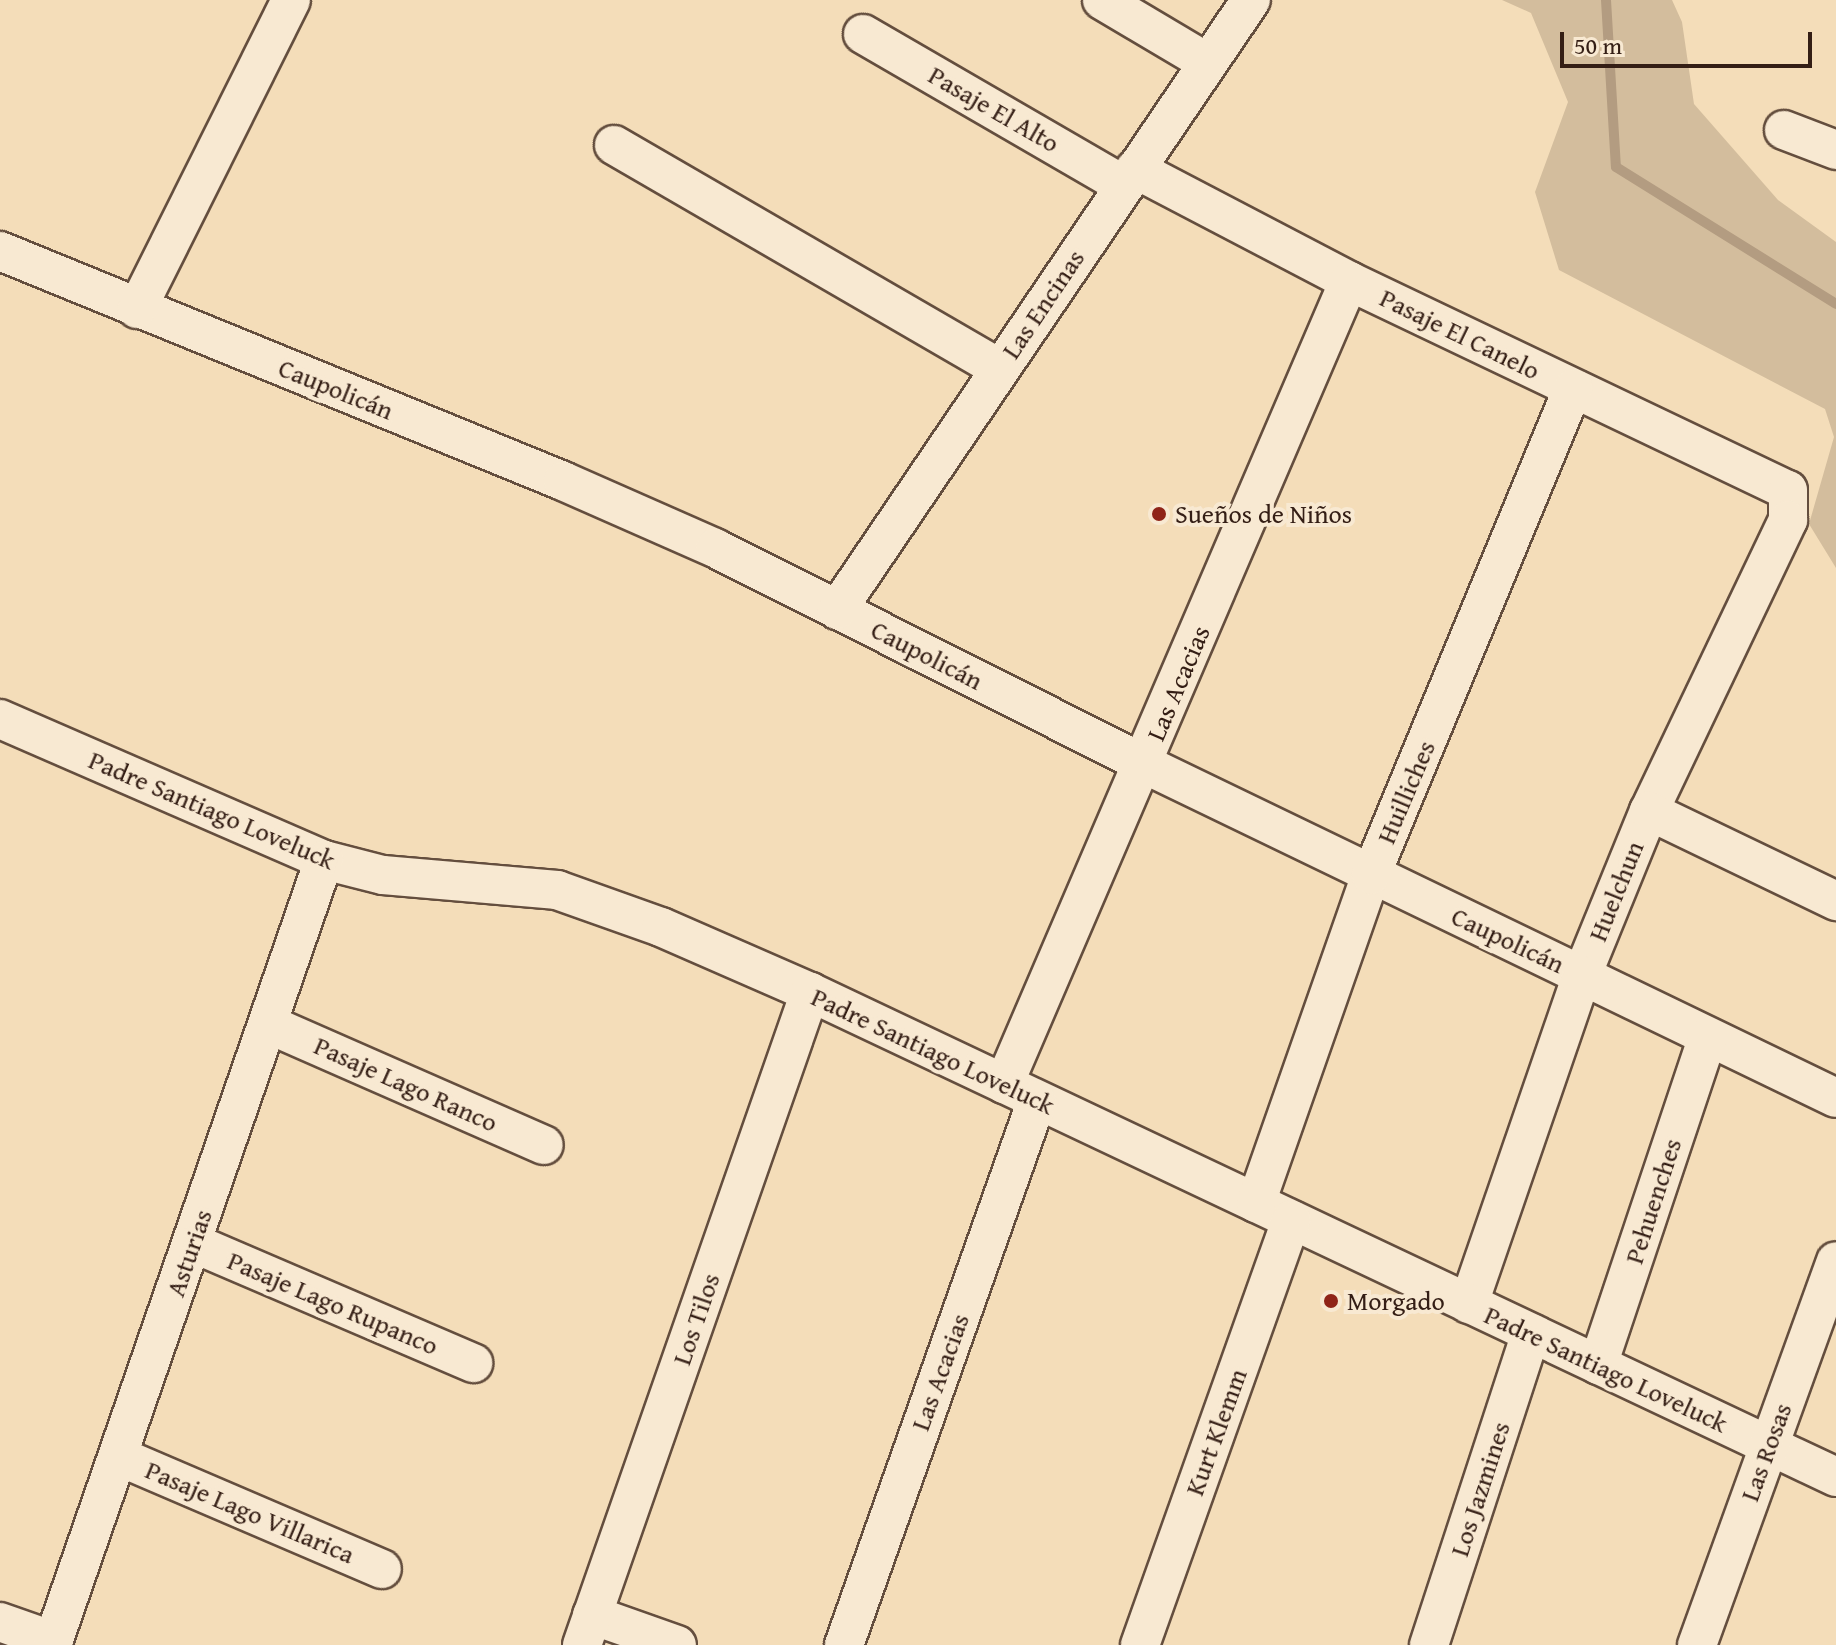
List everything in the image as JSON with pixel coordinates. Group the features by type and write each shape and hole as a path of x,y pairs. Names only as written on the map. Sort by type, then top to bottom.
{"street":[{"path":"137,309 291,0"},
{"path":"1102,0 1208,63"},
{"name":"Las Encinas","path":"837,610 1251,0"},
{"name":"Pasaje El Alto","path":"863,34 1130,177"},
{"path":"1784,130 1836,150"},
{"path":"614,145 999,368"},
{"name":"Pasaje El Canelo","path":"1130,177 1788,490"},
{"name":"Caupolicán","path":"0,251 563,481 837,610 1371,875 1836,1098"},
{"name":"Las Acacias","path":"844,1645 1020,1092 1021,1034 1144,764 1349,281"},
{"name":"Huilliches","path":"1256,1203 1371,875 1573,388"},
{"name":"Huelchun","path":"1469,1304 1582,975 1649,811 1788,520 1788,490"},
{"name":"Padre Santiago Loveluck","path":"0,719 324,860 383,875 524,885 590,899 810,992 1836,1477"},
{"path":"1649,811 1836,901"},
{"name":"Asturias","path":"53,1643 324,860"},
{"name":"Los Tilos","path":"587,1630 810,992"},
{"name":"Pasaje Lago Ranco","path":"268,1024 544,1145"},
{"name":"Pehuenches","path":"1598,1365 1708,1037"},
{"name":"Kurt Klemm","path":"1140,1645 1291,1220"},
{"name":"Pasaje Lago Rupanco","path":"193,1243 473,1363"},
{"name":"Las Rosas","path":"1697,1645 1836,1261"},
{"name":"Los Jazmines","path":"1429,1645 1531,1333"},
{"name":"Pasaje Lago Villarica","path":"118,1456 382,1569"},
{"path":"0,1622 53,1643"},
{"path":"587,1630 677,1645"}],"shaded area":[{"path":"1502,0 1672,0 1682,22 1694,104 1778,200 1836,242 1836,568 1809,524 1834,437 1825,409 1559,270 1535,192 1568,102 1531,13"}],"waterway":[{"path":"1606,0 1616,167 1836,304"}],"place":[{"name":"Sueños de Niños","path":"1159,514"},
{"name":"Morgado","path":"1331,1301"}]}
